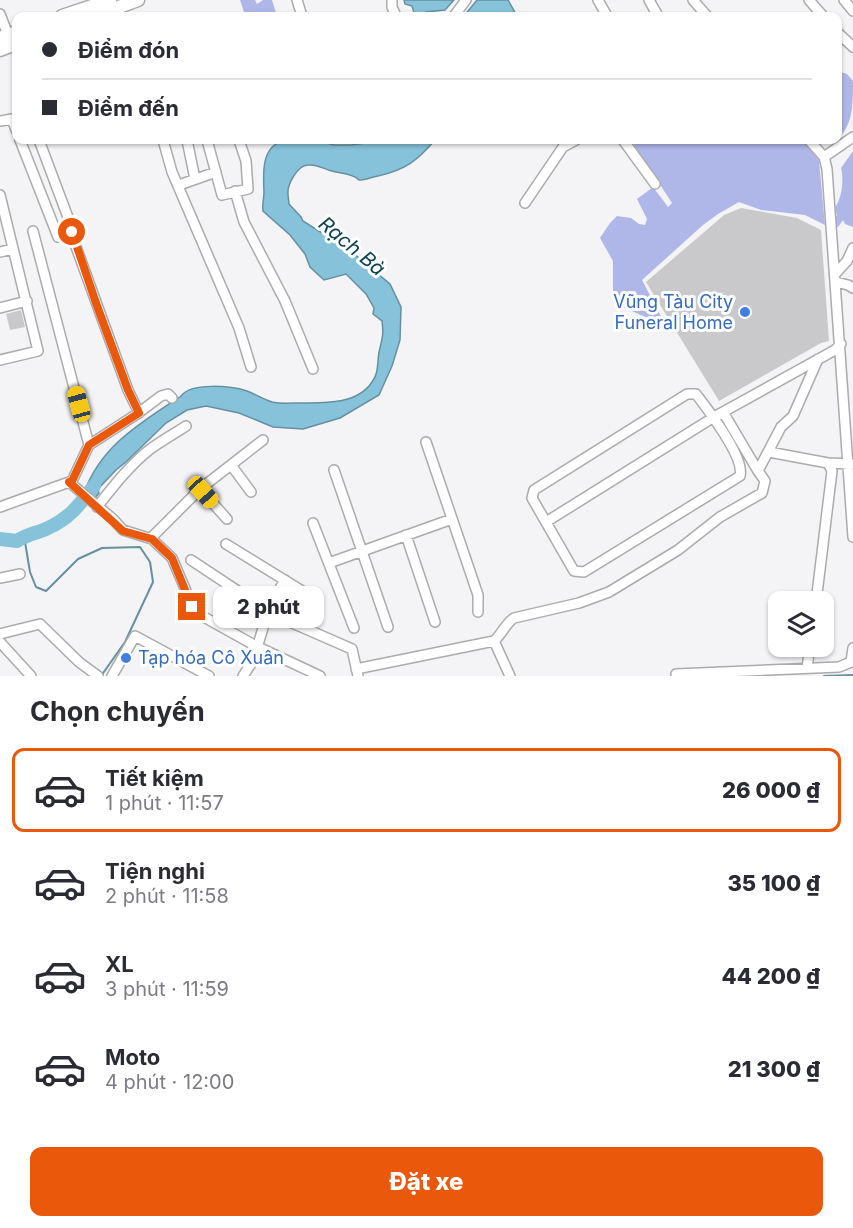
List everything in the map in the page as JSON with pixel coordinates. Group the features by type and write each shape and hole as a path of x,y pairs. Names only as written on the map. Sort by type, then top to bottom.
{"main road":[{"path":"84,12 138,0"},
{"path":"0,50 10,37"}],"street":[{"path":"693,0 702,12"},
{"path":"844,0 853,11"},
{"path":"0,14 10,37"},
{"path":"842,37 853,47"},
{"path":"824,157 853,137"},
{"path":"22,144 58,237 71,233"},
{"path":"40,144 128,390 139,413"},
{"path":"164,144 172,172 239,328 251,368"},
{"path":"188,144 195,179"},
{"path":"208,144 222,195 248,189 246,161 240,144"},
{"path":"525,203 563,147 569,144"},
{"path":"625,144 655,184"},
{"path":"813,144 824,157 827,169 851,463 853,537"},
{"path":"179,185 216,172"},
{"path":"235,191 247,228 285,301 313,369"},
{"path":"0,195 38,351 0,360"},
{"path":"33,231 89,445"},
{"path":"836,278 848,261 853,248"},
{"path":"0,252 13,249"},
{"path":"836,278 853,288"},
{"path":"0,308 27,301"},
{"path":"546,522 714,417 835,350 841,344"},
{"path":"758,471 781,427 793,416 818,359"},
{"path":"687,393 696,394 714,417 739,460 742,468 740,476 584,573 574,570 531,498 534,490 687,393"},
{"path":"0,507 72,481 89,445 161,396 168,394 172,398"},
{"path":"192,560 267,612 352,649 357,673 494,641 504,632 509,621 514,618 595,598 623,584 678,550 720,517 762,493 765,481 723,412"},
{"path":"95,504 142,457 186,426"},
{"path":"151,538 200,489 263,440"},
{"path":"426,442 478,595 478,612"},
{"path":"769,452 828,463 851,463"},
{"path":"817,591 832,471 828,463"},
{"path":"231,465 251,492"},
{"path":"334,470 364,550 388,627"},
{"path":"69,482 123,531 151,538 172,558 195,612 256,646 320,676"},
{"path":"200,489 227,519"},
{"path":"329,563 452,519"},
{"path":"313,523 354,628"},
{"path":"406,535 435,622"},
{"path":"226,544 317,600"},
{"path":"0,578 20,574"},
{"path":"243,676 253,661 267,612 285,580"},
{"path":"0,634 40,624 95,675"},
{"path":"112,676 135,636 209,676"},
{"path":"494,641 506,675"},
{"path":"0,642 31,676"},
{"path":"676,674 846,666 851,662 853,648"},
{"path":"807,668 808,657"},
{"path":"294,676 299,666"}],"shaded area":[{"path":"240,0 255,0 257,4 263,0 272,0 276,12 244,12"},
{"path":"404,0 454,0 445,10 426,12 414,12 412,6 405,4"},
{"path":"477,0 508,0 515,12 467,12"},
{"path":"842,72 847,74 853,81 852,106 842,134"},
{"path":"277,144 431,144 403,168 387,174 359,180 350,175 308,165 301,168 289,185 289,204 303,221 336,242 340,242 390,284 401,307 400,340 392,366 379,395 340,418 303,429 273,427 239,413 206,406 187,410 166,423 116,470 98,489 99,493 93,500 84,493 91,476 112,448 137,426 186,392 202,387 222,387 247,391 275,403 329,402 358,395 366,390 374,379 383,326 382,321 373,314 374,308 366,294 346,274 324,280 310,267 305,254 290,235 263,211 265,160 272,147"},
{"path":"634,144 806,144 819,161 825,225 805,215 761,210 739,202 718,214 642,280 666,326 618,305 613,299 613,261 600,238 617,216 631,218 645,225 647,219 637,199 653,187 668,207 672,203"},
{"path":"853,151 853,227 845,224 843,220 838,227 835,226 834,217 837,216 835,207 842,189 841,168"}],"building":[{"name":"Vũng Tàu City Funeral Home","path":"741,208 797,218 821,230 829,341 821,343 719,401 646,282 724,215"},
{"path":"21,310 25,327 10,330 6,314"}],"waterway":[{"name":"Rạch Bà","path":"0,539 17,541 56,524 74,510 94,486"},
{"name":"Rạch Bà","path":"24,536 30,572 36,587 46,591 78,559 102,548 140,547 150,562 153,582 125,642 101,676"},
{"path":"824,676 853,675"}],"place":[{"name":"Vũng Tàu City Funeral Home","path":"745,312"},
{"name":"Tạp hóa Cô Xuân","path":"126,658"}],"route":[{"path":"72,232 128,390 139,413 89,445 72,481 69,482 113,519 123,531 152,539 172,558 192,607"}]}
